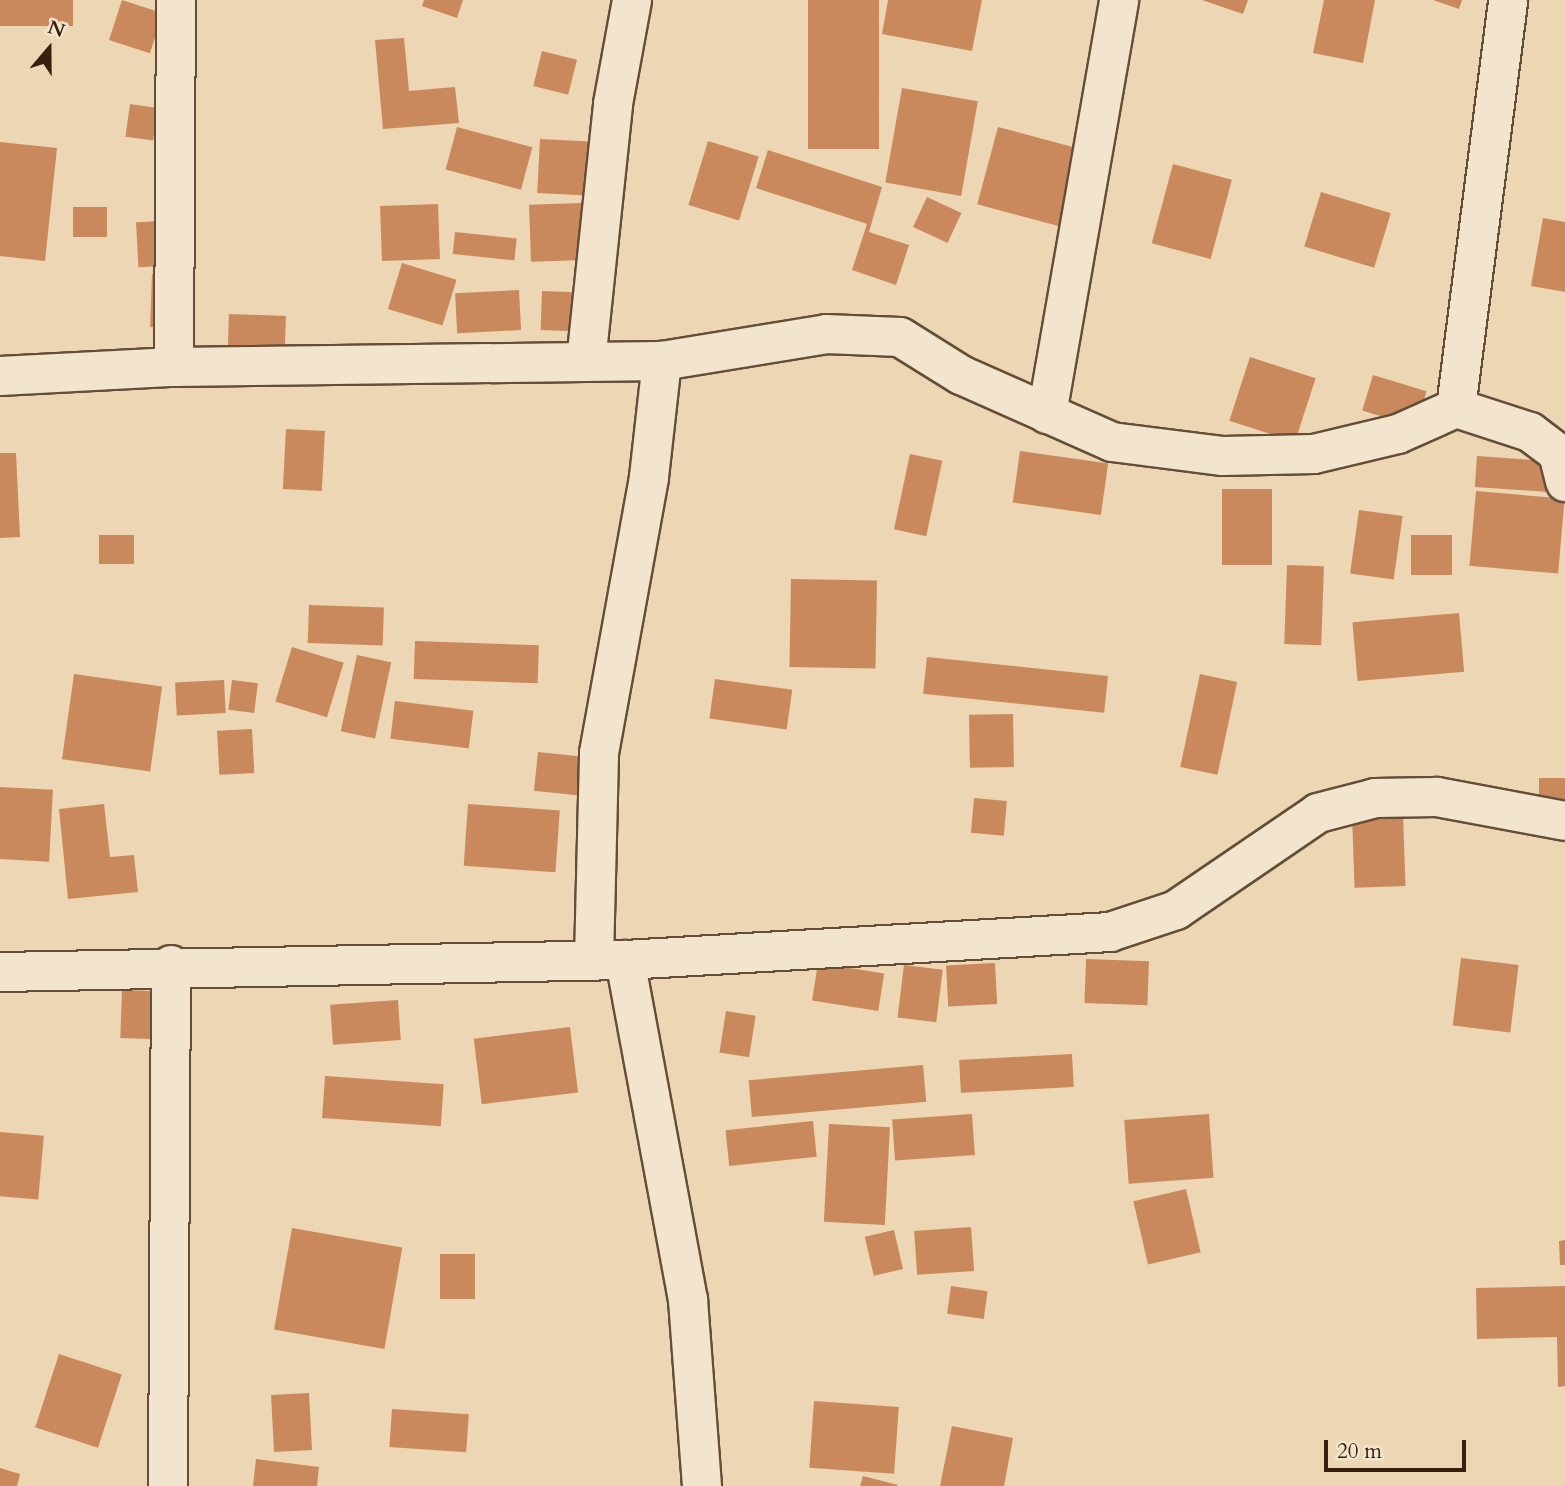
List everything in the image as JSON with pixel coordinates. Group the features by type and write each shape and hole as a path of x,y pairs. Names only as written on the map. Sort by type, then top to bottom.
{"street":[{"path":"174,366 176,0"},
{"path":"586,362 613,104 632,0"},
{"path":"1047,414 1119,0"},
{"path":"1456,408 1508,0"},
{"path":"0,376 174,366 662,362 826,334 900,337 961,375 1112,442 1223,456 1314,454 1398,434 1456,408 1530,432 1558,453 1565,482"},
{"path":"662,362 649,477 599,753 610,960 688,1300 702,1486"},
{"path":"0,972 171,965 610,960 1111,932 1176,910 1318,813 1375,798 1437,797 1565,821"},
{"path":"168,1486 171,965"}],"building":[{"path":"0,0 73,0 73,26 0,26"},
{"path":"122,0 163,13 150,53 109,40"},
{"path":"424,0 463,0 457,18 422,6"},
{"path":"808,0 879,0 879,149 808,149"},
{"path":"888,0 982,0 972,51 882,34"},
{"path":"1202,0 1248,0 1243,14"},
{"path":"1324,0 1375,0 1363,63 1313,53"},
{"path":"1433,0 1462,0 1459,9"},
{"path":"404,38 409,91 455,87 459,123 383,129 375,40"},
{"path":"542,51 577,60 568,95 533,86"},
{"path":"902,88 978,101 961,196 885,183"},
{"path":"130,104 158,108 153,141 125,137"},
{"path":"457,127 532,147 521,190 446,170"},
{"path":"998,127 1080,149 1059,226 977,204"},
{"path":"540,139 590,142 587,196 537,193"},
{"path":"708,141 759,156 739,221 688,205"},
{"path":"0,142 57,148 45,261 0,256"},
{"path":"768,150 882,187 869,232 909,245 896,285 852,270 867,224 756,188"},
{"path":"1173,164 1232,180 1211,259 1152,243"},
{"path":"1321,192 1391,213 1374,268 1304,247"},
{"path":"927,197 961,213 947,243 913,227"},
{"path":"582,203 584,260 531,262 529,205"},
{"path":"438,204 440,259 382,261 380,206"},
{"path":"73,207 107,207 107,237 73,237"},
{"path":"1543,218 1565,222 1565,292 1531,286"},
{"path":"179,220 181,265 138,267 136,222"},
{"path":"455,232 517,238 514,260 453,254"},
{"path":"402,263 457,280 442,326 388,309"},
{"path":"152,274 179,275 177,328 150,327"},
{"path":"519,290 521,330 457,333 455,293"},
{"path":"542,291 576,292 575,331 541,330"},
{"path":"229,314 286,316 285,354 228,352"},
{"path":"1250,357 1316,378 1295,442 1229,421"},
{"path":"1373,375 1427,391 1416,427 1362,410"},
{"path":"286,429 325,431 322,491 283,489"},
{"path":"1020,451 1108,463 1101,515 1013,502"},
{"path":"0,453 16,453 20,537 0,538"},
{"path":"910,454 942,461 926,536 894,529"},
{"path":"1477,456 1565,462 1563,493 1475,487"},
{"path":"1222,489 1272,489 1272,565 1222,565"},
{"path":"1476,491 1565,499 1558,573 1469,566"},
{"path":"1359,510 1403,516 1394,580 1350,573"},
{"path":"99,535 134,535 134,564 99,564"},
{"path":"1411,535 1452,535 1452,575 1411,575"},
{"path":"1287,565 1324,566 1321,645 1284,644"},
{"path":"791,579 877,581 875,668 789,667"},
{"path":"309,605 384,608 383,646 308,643"},
{"path":"1459,613 1464,672 1358,681 1352,622"},
{"path":"415,641 539,645 538,683 414,679"},
{"path":"292,647 344,663 327,717 275,702"},
{"path":"357,655 391,662 375,739 341,731"},
{"path":"927,657 1108,676 1104,713 923,694"},
{"path":"74,674 162,686 150,772 62,759"},
{"path":"1200,674 1237,682 1217,775 1180,767"},
{"path":"715,679 792,690 787,729 709,719"},
{"path":"224,680 226,713 177,716 175,683"},
{"path":"232,680 258,683 254,713 228,710"},
{"path":"395,701 473,711 469,748 390,739"},
{"path":"1013,714 1014,767 970,768 969,715"},
{"path":"252,729 254,773 219,775 217,731"},
{"path":"538,752 600,758 596,797 534,791"},
{"path":"1539,778 1565,778 1565,819 1539,819"},
{"path":"0,787 53,790 49,862 0,859"},
{"path":"974,798 1007,801 1004,836 971,833"},
{"path":"104,804 110,857 134,855 138,892 68,899 59,809"},
{"path":"468,804 560,810 555,872 464,866"},
{"path":"1403,814 1406,886 1355,888 1352,816"},
{"path":"1461,958 1519,965 1510,1033 1453,1025"},
{"path":"1086,959 1149,961 1147,1005 1084,1003"},
{"path":"818,963 884,973 878,1011 812,1001"},
{"path":"995,963 997,1004 948,1007 946,966"},
{"path":"904,965 943,970 936,1022 898,1018"},
{"path":"122,990 159,991 157,1039 120,1038"},
{"path":"398,1000 401,1040 333,1045 330,1005"},
{"path":"726,1011 756,1016 749,1057 719,1052"},
{"path":"570,1027 578,1093 482,1104 474,1039"},
{"path":"1072,1054 1074,1087 961,1093 959,1060"},
{"path":"923,1065 926,1102 752,1117 749,1080"},
{"path":"325,1076 444,1084 441,1126 322,1118"},
{"path":"972,1114 975,1155 895,1160 892,1120"},
{"path":"1209,1114 1213,1178 1129,1184 1124,1120"},
{"path":"813,1121 817,1157 729,1166 725,1130"},
{"path":"829,1124 890,1127 885,1225 824,1222"},
{"path":"0,1132 44,1136 38,1200 0,1196"},
{"path":"1186,1189 1201,1252 1148,1264 1133,1201"},
{"path":"971,1227 974,1271 917,1275 914,1231"},
{"path":"292,1228 402,1247 384,1349 274,1329"},
{"path":"894,1230 903,1269 874,1276 865,1237"},
{"path":"1565,1240 1565,1265 1560,1265 1559,1241"},
{"path":"440,1254 475,1254 475,1299 440,1299"},
{"path":"951,1286 988,1291 984,1319 947,1314"},
{"path":"1565,1286 1565,1386 1558,1387 1557,1337 1477,1339 1476,1288"},
{"path":"59,1354 122,1374 98,1448 35,1427"},
{"path":"309,1393 312,1450 274,1452 271,1395"},
{"path":"814,1401 899,1407 894,1474 809,1468"},
{"path":"392,1409 469,1414 466,1452 389,1447"},
{"path":"952,1426 1013,1438 1004,1486 940,1486"},
{"path":"256,1459 319,1467 317,1486 253,1486"},
{"path":"0,1468 20,1474 17,1486 0,1486"},
{"path":"863,1476 898,1485 860,1486"}]}
